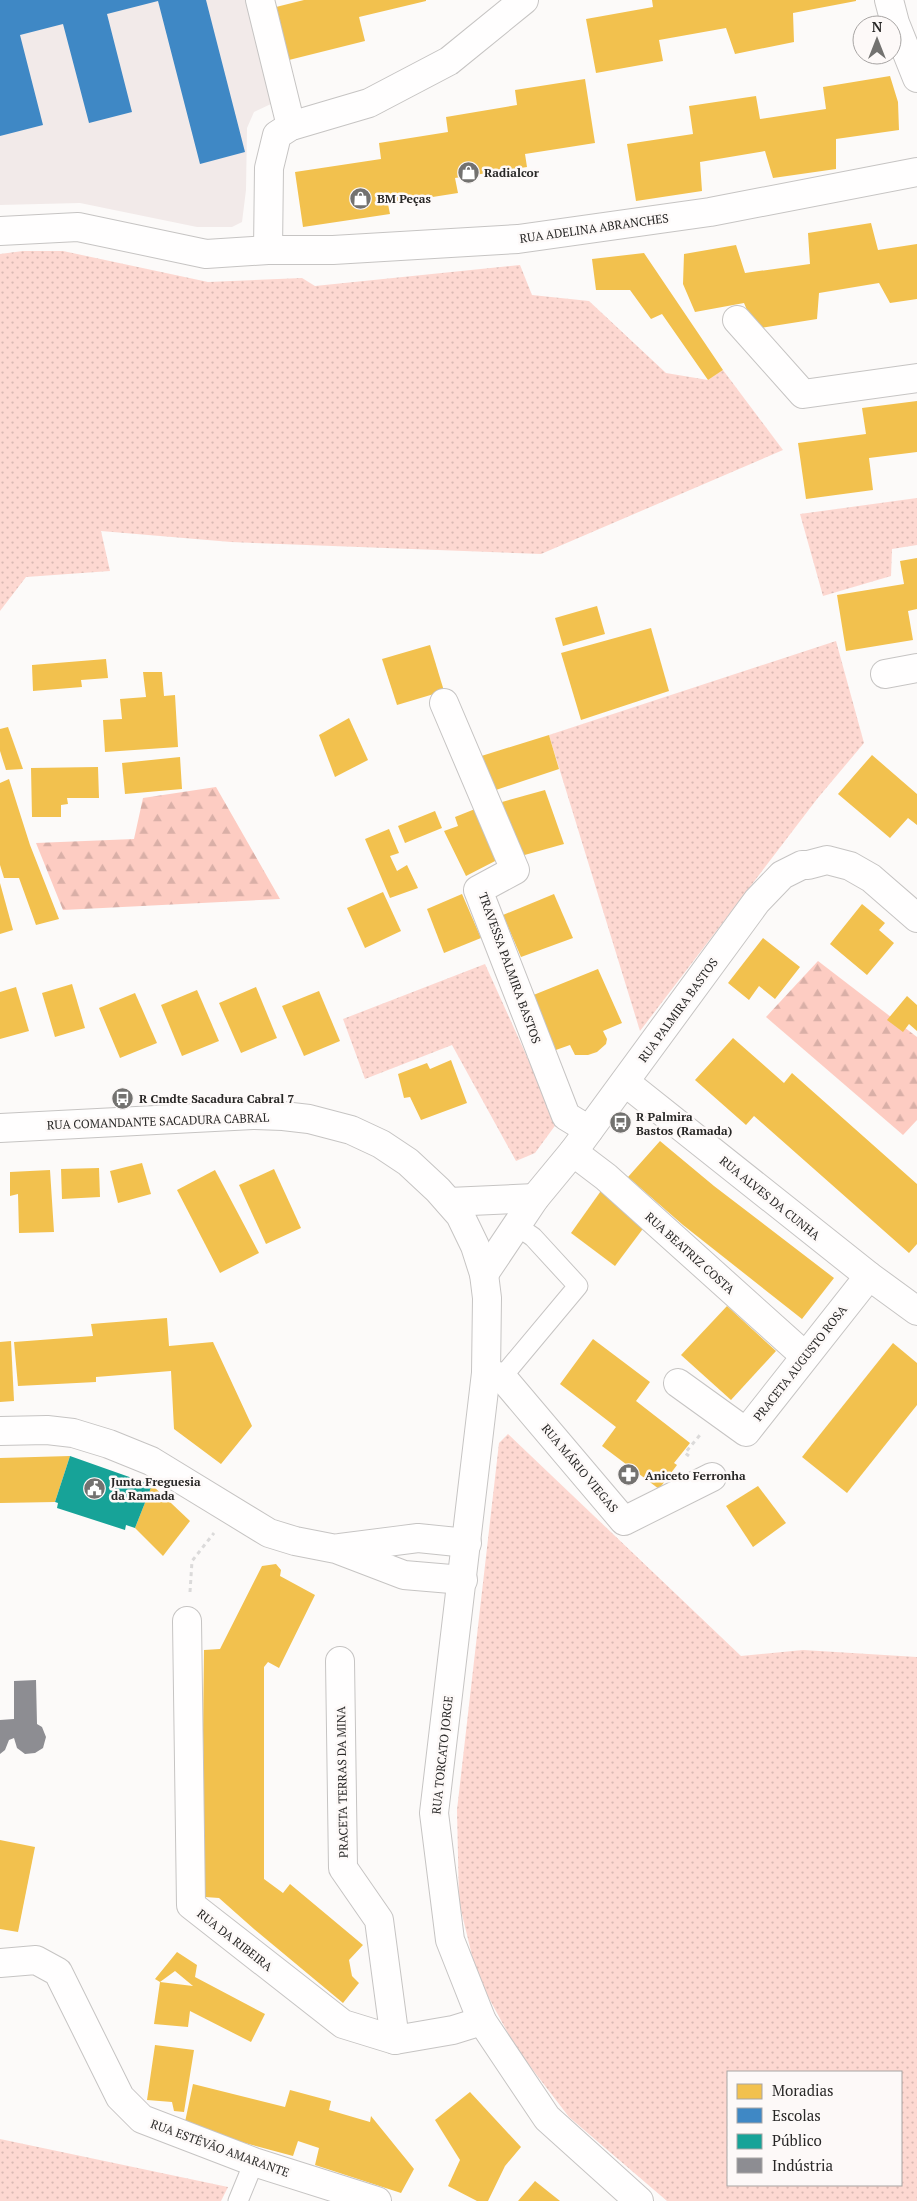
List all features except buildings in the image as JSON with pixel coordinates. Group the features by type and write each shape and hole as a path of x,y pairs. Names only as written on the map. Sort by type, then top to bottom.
{"street":[{"path":"260,0 291,126"},
{"path":"268,250 269,168 277,134 291,126 368,103 449,61 524,0"},
{"path":"889,0 895,23 917,78"},
{"name":"RUA ADELINA ABRANCHES","path":"0,231 78,227 206,254 268,250 333,250 518,239 710,212 917,172"},
{"path":"737,320 803,394 917,378"},
{"path":"885,674 917,668"},
{"name":"TRAVESSA PALMIRA BASTOS","path":"444,703 515,870 478,890 566,1116 589,1130"},
{"name":"RUA PALMIRA BASTOS","path":"484,1274 535,1198 573,1152 757,901 782,875 802,864 808,865 827,860 850,866 871,878 917,918"},
{"name":"RUA ALVES DA CUNHA","path":"625,1082 917,1312"},
{"name":"RUA COMANDANTE SACADURA CABRAL","path":"0,1128 253,1115 310,1119 351,1130 381,1144 422,1174 449,1202 460,1215 471,1236 484,1274"},
{"name":"RUA BEATRIZ COSTA","path":"573,1152 606,1177 805,1356"},
{"path":"449,1202 535,1198"},
{"name":"RUA TORCATO JORGE","path":"484,1274 494,1375 467,1542 434,1813 450,1940 482,2020 546,2118 639,2201"},
{"name":"PRACETA AUGUSTO ROSA","path":"678,1383 746,1432 869,1276"},
{"name":"RUA MÁRIO VIEGAS","path":"494,1375 624,1521 712,1477"},
{"path":"0,1431 47,1430 73,1433 109,1444 151,1461 269,1533 295,1542 336,1549 404,1575 463,1580"},
{"path":"336,1549 418,1538 467,1542"},
{"name":"RUA DA RIBEIRA","path":"187,1621 191,1905 343,2024 395,2040 453,2030 482,2020"},
{"name":"PRACETA TERRAS DA MINA","path":"340,1661 343,1868 379,1920 395,2040"},
{"name":"RUA ESTÊVÃO AMARANTE","path":"0,1962 36,1960 58,1972 120,2096 142,2119 254,2162 377,2201"}],"lane":[{"path":"494,1375 578,1286 533,1237 517,1226"},
{"path":"239,2197 254,2162"}],"path":[{"path":"712,1477 685,1453 719,1412"},
{"path":"187,1621 192,1561 231,1511"}],"shaded area":[{"path":"0,0 247,0 273,103 254,112 247,128 246,190 242,222 232,227 197,227 80,203 0,205"},
{"path":"23,251 63,251 208,282 302,278 315,286 520,265 532,295 589,301 666,373 708,380 723,370 783,450 541,554 231,542 101,531 110,571 26,577 0,611 0,254"},
{"path":"917,498 917,545 892,549 891,576 823,596 800,514"},
{"path":"836,641 864,743 817,799 640,1031 549,735"},
{"path":"485,964 557,1123 535,1153 516,1161 452,1045 365,1079 343,1019"},
{"path":"508,1434 741,1656 803,1650 917,1657 917,2201 667,2201 569,2117 516,2048 477,1976 459,1902 457,1810 499,1443"},
{"path":"0,2139 228,2187 221,2201 0,2201"}],"green space":[{"path":"216,787 280,899 63,910 36,843 134,839 143,798"},
{"path":"818,961 917,1037 917,1120 903,1135 766,1017"}],"place":[{"name":"Radialcor","path":"468,172"},
{"name":"BM Peças","path":"361,198"},
{"name":"R Cmdte Sacadura Cabral 7","path":"123,1098"},
{"name":"R Palmira Bastos (Ramada)","path":"620,1123"},
{"name":"Aniceto Ferronha","path":"629,1475"},
{"name":"Junta Freguesia da Ramada","path":"95,1488"}]}
